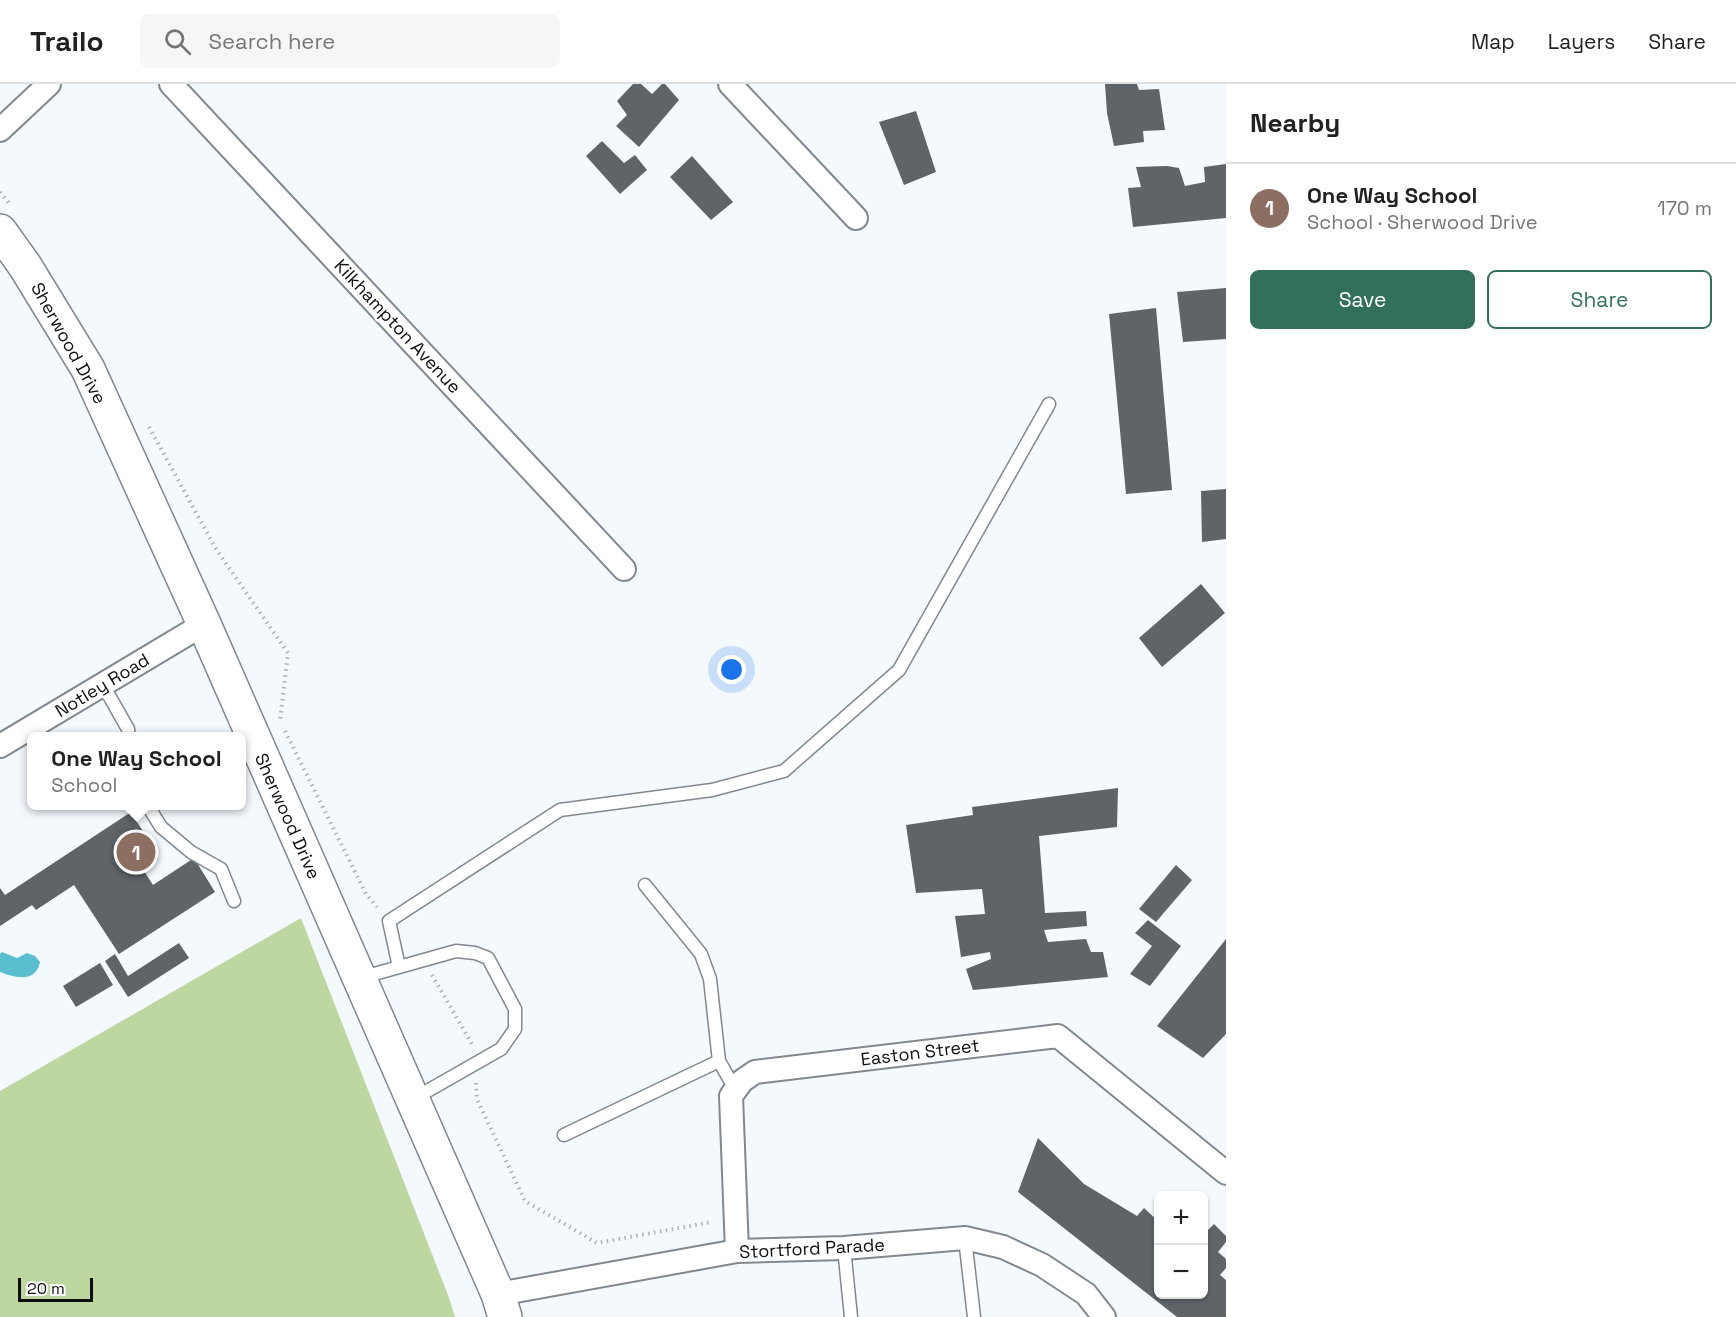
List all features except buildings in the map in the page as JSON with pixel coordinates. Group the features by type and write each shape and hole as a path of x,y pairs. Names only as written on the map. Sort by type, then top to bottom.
{"street":[{"path":"0,130 49,84"},
{"name":"Kilkhampton Avenue","path":"171,84 624,569"},
{"path":"730,84 856,218"},
{"name":"Sherwood Drive","path":"7,221 25,266 88,369 204,624 502,1306"},
{"name":"Notley Road","path":"0,746 204,624"},
{"name":"Easton Street","path":"735,1089 755,1072 1058,1036 1226,1173"},
{"path":"735,1089 731,1096 737,1251"},
{"name":"Stortford Parade","path":"502,1306 737,1251 844,1248 965,1238 1003,1247 1042,1264 1086,1294 1104,1317"}],"lane":[{"path":"399,967 389,921 560,810 712,790 784,771 899,670 1049,404"},
{"path":"103,685 128,732"},
{"path":"150,810 161,827 191,852 221,869 234,902"},
{"path":"645,885 701,954 710,979 719,1061 735,1089"},
{"path":"359,978 456,951 475,953 488,958 515,1009 515,1029 501,1049 412,1099"},
{"path":"564,1136 719,1061"},
{"path":"965,1238 974,1317"},
{"path":"844,1248 851,1317"}],"path":[{"path":"0,192 7,221"},
{"path":"146,423 216,549 288,653 279,719 366,894 389,921"},
{"path":"399,967 430,972 472,1046 477,1100 525,1202 597,1243 736,1218"}],"green space":[{"path":"301,918 455,1317 0,1317 0,1091"}],"water":[{"path":"2,952 17,958 27,953 35,956 40,962 38,969 30,976 24,977 0,972"}],"place":[{"name":"One Way School","path":"136,852"}]}
